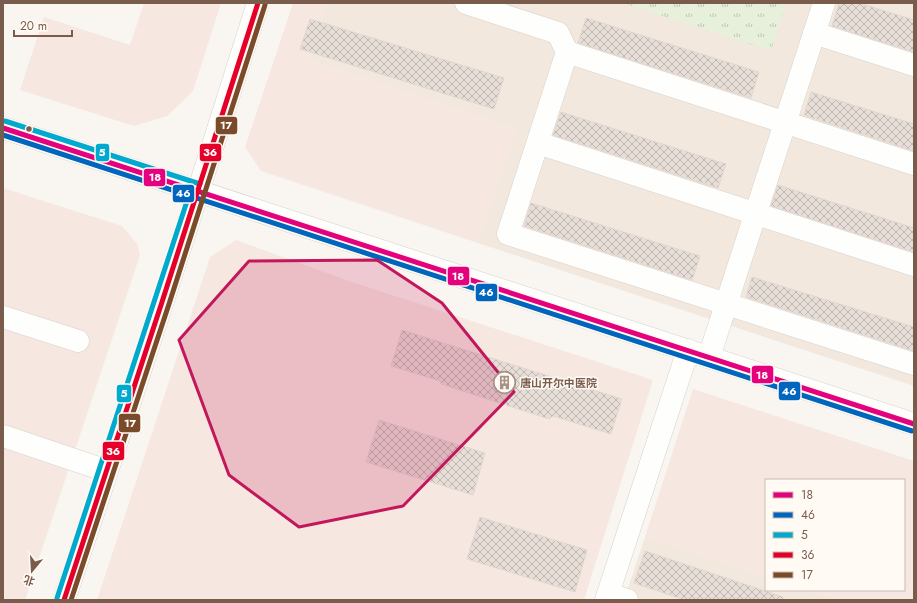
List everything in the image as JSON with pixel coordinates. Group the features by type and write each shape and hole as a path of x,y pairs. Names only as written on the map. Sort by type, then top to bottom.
{"street":[{"path":"64,600 258,3"},
{"path":"466,3 558,33 567,52 508,234 914,364"},
{"path":"709,357 824,3"},
{"path":"814,33 914,65"},
{"path":"567,52 914,164"},
{"path":"3,128 914,424"},
{"path":"538,143 914,265"},
{"path":"3,317 78,341"},
{"path":"614,598 688,350"},
{"path":"3,436 107,471"}],"highlighted area":[{"path":"377,260 442,303 514,392 403,506 299,527 229,475 179,340 249,261"}],"shaded area":[{"path":"144,3 221,3 193,91 167,116 134,126 20,90 44,17 130,45"},
{"path":"293,3 327,3 308,60 516,129 478,243 261,171 245,147"},
{"path":"327,3 914,3 914,386 478,243 516,129 308,60"},
{"path":"3,188 122,226 137,244 140,255 25,600 3,600"},
{"path":"236,240 349,281 653,380 584,600 97,600 210,257"},
{"path":"693,389 914,461 914,600 839,600 811,591 905,591 905,479 765,479 765,576 645,537"},
{"path":"645,537 765,576 765,591 811,591 839,600 624,600"}],"green space":[{"path":"623,3 786,3 771,51"}],"building":[{"path":"839,3 859,3 914,20 914,52 832,26"},
{"path":"586,18 759,72 751,98 578,43"},
{"path":"310,19 504,78 494,109 300,49"},
{"path":"811,92 914,124 914,151 804,115"},
{"path":"561,112 726,164 718,188 553,135"},
{"path":"778,185 914,228 914,252 771,206"},
{"path":"531,203 700,256 692,280 524,226"},
{"path":"752,277 914,327 914,351 746,297"},
{"name":"唐山开尔中医院","path":"402,330 622,399 611,434 553,416 549,419 441,384 440,381 391,366"},
{"path":"379,420 485,453 473,495 366,462"},
{"path":"480,517 587,550 575,592 467,559"},
{"path":"645,551 783,597 783,600 685,600 634,583"}],"transit line":[{"name":"36","path":"64,600 258,3"},
{"name":"17","path":"71,600 169,304 265,5"},
{"name":"5","path":"5,121 200,184"},
{"name":"18","path":"3,128 914,424"},
{"name":"46","path":"3,135 912,431"},
{"name":"5","path":"57,598 191,189"}],"place":[{"name":"唐山开尔中医院","path":"505,383"}]}
